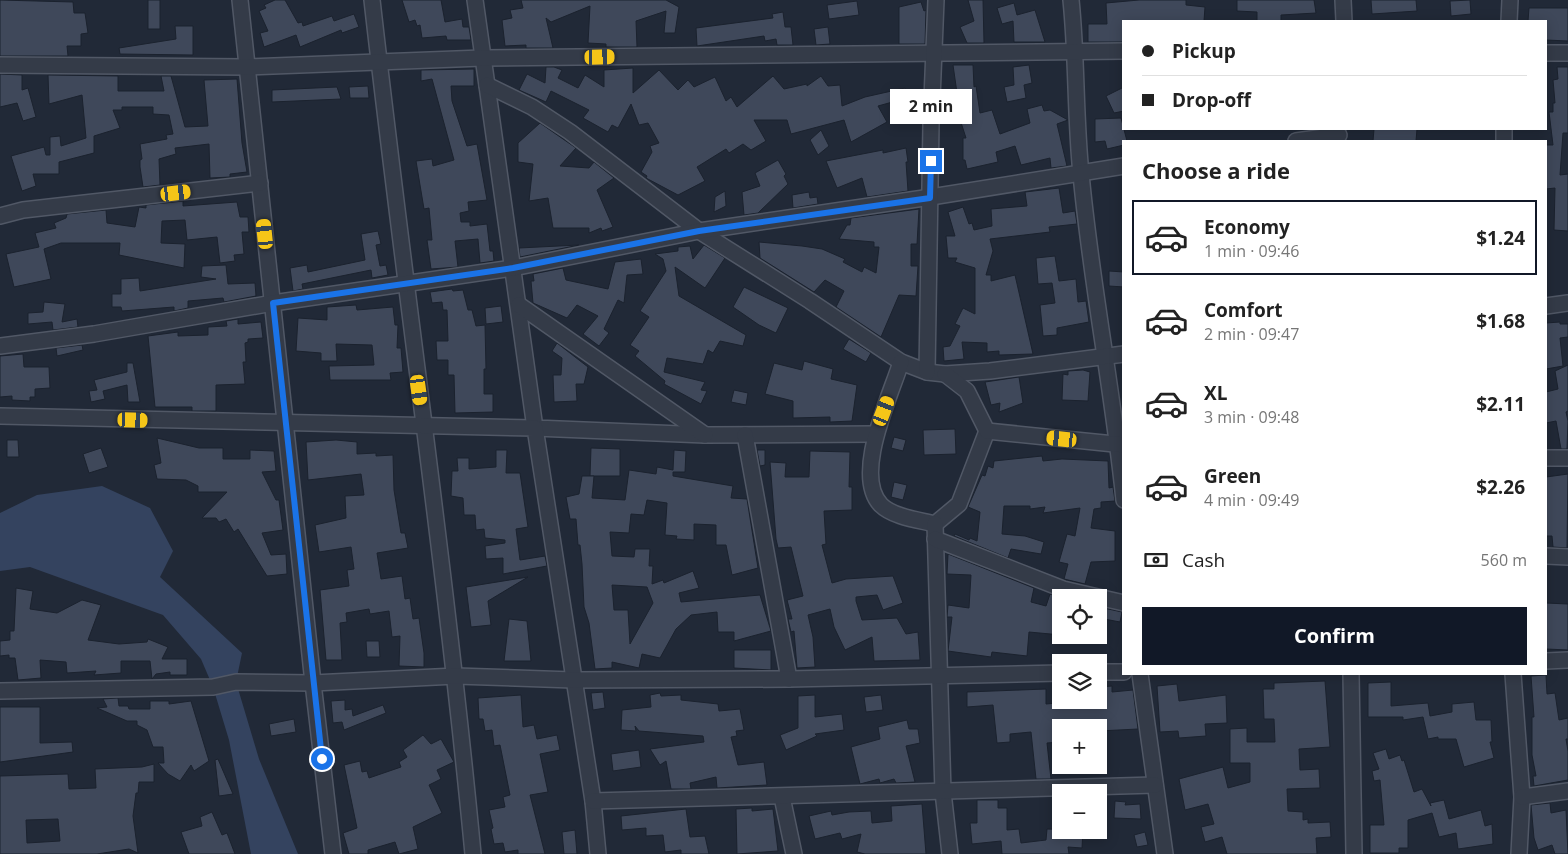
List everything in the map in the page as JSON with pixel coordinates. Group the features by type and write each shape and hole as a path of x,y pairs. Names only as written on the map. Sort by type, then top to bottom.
{"street":[{"path":"240,0 312,683 333,854"},
{"path":"372,0 405,282 456,676 473,854"},
{"path":"475,0 572,680 593,801 598,854"},
{"path":"927,372 933,53 936,0"},
{"path":"1072,0 1081,173 1105,356 1121,445 1122,463"},
{"path":"1343,0 1344,20"},
{"path":"1509,20 1510,0"},
{"path":"0,65 246,67 482,58 1122,51"},
{"path":"1547,53 1568,53"},
{"path":"487,85 532,107 570,132 699,231 810,301 901,362 927,372 945,374 990,371 1122,354"},
{"path":"1303,140 1339,135"},
{"path":"0,346 94,334 405,282 513,268 699,231 930,198 1122,166"},
{"path":"0,216 23,210 260,183"},
{"path":"1547,306 1568,303"},
{"path":"519,305 705,435"},
{"path":"901,362 875,434 871,465 873,485 882,506 935,532 1063,589 1122,603"},
{"path":"945,374 967,391 987,431 959,504 935,532 943,792 950,854"},
{"path":"0,416 286,424 535,428 705,435 875,434"},
{"path":"987,431 1121,445"},
{"path":"745,435 789,679"},
{"path":"1547,458 1568,458"},
{"path":"1547,556 1568,556"},
{"path":"1547,661 1568,660"},
{"path":"1107,672 1122,672"},
{"path":"0,692 213,687 236,682 312,683 456,676 572,680 939,677 1052,673"},
{"path":"1140,675 1165,854"},
{"path":"1351,675 1354,854"},
{"path":"1513,675 1522,797 1519,854"},
{"path":"593,801 1155,785"},
{"path":"1522,797 1568,791"},
{"path":"782,797 794,854"}],"water":[{"path":"102,486 150,508 173,551 160,577 242,653 236,682 259,759 298,854 251,854 229,740 213,687 201,659 163,615 30,567 0,571 0,513 37,495"}],"building":[{"path":"0,0 73,2 74,13 85,13 88,33 81,34 81,46 67,46 68,56 0,56"},
{"path":"148,0 160,0 160,29 148,29"},
{"path":"275,0 285,0 298,23 302,22 303,26 332,16 334,21 354,14 359,27 342,33 341,30 300,47 296,35 264,47 260,33 268,31 259,11 266,8 264,5"},
{"path":"402,0 441,0 445,22 462,19 463,27 469,27 471,40 447,40 446,36 422,38 420,25 417,26 415,20 409,22"},
{"path":"521,0 666,0 679,7 675,33 664,33 666,11 636,21 637,47 606,47 606,44 588,43 590,6 551,22 546,18 553,48 526,48 526,45 505,46 502,20 512,18 510,10 523,8"},
{"path":"968,0 983,0 984,43 967,43 960,27 974,21"},
{"path":"1139,0 1186,0 1186,5 1205,7 1204,20 1122,20 1122,42 1088,42 1088,24 1107,24 1106,3"},
{"path":"1237,0 1314,0 1316,13 1281,15 1281,20 1257,20 1257,12 1237,11"},
{"path":"1371,0 1416,0 1417,11 1372,14"},
{"path":"1470,0 1471,14 1451,16 1450,1"},
{"path":"857,1 859,15 829,19 827,5"},
{"path":"921,2 924,11 926,10 925,44 899,44 899,7"},
{"path":"1014,3 1017,15 1035,10 1045,42 1014,42 1013,21 1002,24 997,8"},
{"path":"1529,8 1568,8 1568,41 1547,40 1547,20 1528,20"},
{"path":"783,12 785,27 791,27 793,45 777,45 776,39 765,41 764,36 697,46 696,28 773,18 772,14"},
{"path":"175,26 193,26 193,55 120,54 119,48 176,39"},
{"path":"828,27 830,44 816,45 814,29"},
{"path":"953,65 973,65 974,87 976,86 980,113 992,110 1000,134 1030,123 1027,109 1042,105 1044,111 1050,110 1068,120 1057,124 1067,166 1051,168 1050,158 1021,165 1015,146 996,152 998,162 967,169 965,160 963,160 963,138 966,138 956,107 959,107"},
{"path":"1029,65 1032,83 1024,85 1026,98 1007,102 1004,87 1014,85 1013,67"},
{"path":"546,67 562,70 558,78 578,88 585,75 604,87 604,70 633,68 633,93 659,70 678,90 688,80 694,87 715,77 726,101 731,97 737,107 773,76 784,89 807,84 807,86 821,76 828,86 840,85 842,106 865,97 905,88 907,98 878,106 887,122 851,142 844,120 791,134 787,120 754,120 766,141 751,150 743,144 729,153 726,149 697,167 705,181 678,195 646,178 647,176 641,172 652,152 650,146 659,143 648,123 639,125 631,104 618,128 612,125 608,132 583,118 589,110 551,91 546,102 519,90 527,74 545,83"},
{"path":"1557,67 1568,67 1568,133 1563,133 1560,175 1568,174 1568,231 1554,230 1555,188 1547,189 1547,145 1553,145 1549,112 1553,112 1553,103 1555,103 1553,80 1558,79"},
{"path":"474,69 474,86 451,86 452,101 467,146 477,144 487,200 468,202 469,211 460,213 461,222 470,222 470,226 487,224 490,251 493,251 494,261 480,263 478,239 455,241 458,267 431,269 427,240 432,240 429,208 424,209 416,161 432,159 433,166 454,160 432,79 421,81 421,70"},
{"path":"0,74 22,75 22,90 28,88 36,117 23,121 17,103 0,107"},
{"path":"48,75 118,76 118,91 164,91 161,76 171,76 185,127 208,126 204,80 237,79 242,143 247,172 230,174 230,177 210,178 209,144 175,148 176,154 159,159 160,185 143,187 140,167 140,160 142,159 140,144 167,139 166,135 173,134 169,115 153,114 153,107 122,107 122,110 113,110 120,128 94,136 94,153 59,162 59,174 33,174 36,186 22,191 11,156 44,147 46,155 50,155 50,137 60,136 61,146 86,138 82,95 49,104"},
{"path":"368,86 369,98 350,98 349,87"},
{"path":"337,87 341,99 272,102 272,90"},
{"path":"1122,88 1122,111 1114,113 1106,96"},
{"path":"1121,118 1122,130 1124,130 1127,140 1122,140 1122,145 1107,149 1105,141 1095,142 1095,119"},
{"path":"540,123 576,148 560,166 589,168 594,162 614,178 597,190 613,227 602,231 601,228 589,233 589,228 553,228 548,198 529,201 533,164 518,162 518,143"},
{"path":"821,130 829,146 818,155 810,140"},
{"path":"1374,130 1417,130 1416,140 1373,140"},
{"path":"906,148 908,191 867,197 862,178 837,188 826,161 883,150 883,153"},
{"path":"778,160 786,174 784,176 788,184 758,213 744,215 742,192 760,186 755,173"},
{"path":"1059,188 1063,213 1075,211 1077,224 1049,227 1050,232 990,239 993,251 986,275 991,275 991,281 1015,275 1033,354 999,355 999,351 987,352 987,343 962,342 964,359 944,361 943,347 950,346 960,326 955,324 963,308 975,314 975,268 955,262 957,258 948,258 946,236 955,236 948,212 963,207 969,224 972,223 974,230 992,226 991,209 1027,206 1025,192"},
{"path":"725,191 726,206 714,212 715,197"},
{"path":"809,192 810,198 817,197 818,204 793,208 792,195"},
{"path":"183,201 183,206 237,202 240,217 248,217 249,232 242,232 244,254 234,255 235,261 220,263 217,237 187,240 185,220 162,221 161,243 185,244 184,268 119,255 120,243 61,243 44,249 51,279 14,287 6,254 39,247 35,233 56,228 54,223 66,218 67,214 106,210 107,223 135,227 139,207 146,208 146,205"},
{"path":"919,209 917,244 911,244 911,266 918,266 916,296 899,295 881,337 836,307 844,291 825,280 814,292 760,258 759,242 802,246 822,249 845,259 843,262 862,272 864,267 876,273 879,247 874,247 874,242 839,239 847,225 850,225 851,218"},
{"path":"378,231 381,244 376,245 380,266 386,265 388,275 372,278 371,270 302,284 303,289 293,291 290,268 307,265 308,272 365,260 361,234"},
{"path":"579,245 520,257 519,248"},
{"path":"704,245 725,258 705,288 675,267 679,296 746,335 743,346 720,341 713,353 708,350 703,364 667,358 664,372 705,382 701,390 707,391 701,404 664,384 665,381 635,356 639,351 630,345 649,317 640,311 666,271 663,259 655,254 678,251 678,247 690,246 693,259"},
{"path":"1055,256 1059,281 1076,279 1078,302 1086,301 1089,322 1057,328 1057,335 1043,336 1040,305 1055,303 1052,283 1038,284 1036,258"},
{"path":"641,259 643,274 627,275 624,303 618,300 604,329 609,333 599,346 583,334 598,316 577,305 567,318 533,303 531,281 534,281 533,274 563,268 566,280 608,289 615,262"},
{"path":"226,265 228,284 255,283 256,296 224,302 223,298 188,301 188,308 174,311 174,307 122,311 121,307 112,307 112,294 121,294 121,279 139,278 140,291 216,279 201,277 202,266"},
{"path":"1109,271 1122,272 1122,287 1109,286"},
{"path":"744,287 788,308 776,333 759,325 733,307"},
{"path":"452,289 453,291 463,290 468,310 472,310 476,326 485,325 486,369 484,369 484,394 493,394 493,412 455,413 454,375 448,375 448,360 437,360 436,341 448,341 447,310 443,310 442,302 432,303 430,292"},
{"path":"44,302 65,304 62,322 77,319 78,327 53,330 52,322 28,324 28,313 43,312"},
{"path":"356,305 357,310 393,307 395,325 398,325 397,348 401,348 403,372 390,373 391,380 330,380 329,366 374,365 372,345 336,344 337,361 321,361 321,353 296,351 298,318 327,320 327,307"},
{"path":"501,306 503,322 486,324 485,308"},
{"path":"238,319 238,324 261,322 263,338 248,339 248,342 245,343 246,362 243,362 245,384 216,385 216,411 192,411 192,407 155,407 148,336 178,332 178,336 208,335 208,327 227,326 226,321"},
{"path":"1560,322 1560,324 1568,324 1568,337 1560,338 1563,366 1547,369 1547,323"},
{"path":"849,339 871,353 866,362 843,349"},
{"path":"557,343 588,367 584,384 576,384 577,401 554,402 553,375 561,375 562,358 552,351"},
{"path":"82,345 83,350 57,356 56,348"},
{"path":"23,354 24,367 49,367 50,388 35,389 35,397 30,397 30,401 12,400 12,396 0,397 0,356"},
{"path":"804,361 833,369 831,379 857,385 852,421 830,422 830,417 793,418 793,401 765,394 774,363 802,370"},
{"path":"127,363 133,363 140,402 128,402 127,385 103,391 105,399 91,402 89,391 97,390 94,380 127,372"},
{"path":"1568,365 1567,449 1561,449 1556,421 1547,423 1547,392 1558,389 1555,371"},
{"path":"1083,370 1090,372 1088,401 1062,400 1063,374 1068,375 1068,371"},
{"path":"1019,377 1023,403 999,412 1000,403 991,405 985,382"},
{"path":"734,390 748,393 746,405 731,402"},
{"path":"955,429 956,454 924,455 923,430"},
{"path":"894,437 906,440 903,451 891,448"},
{"path":"157,438 199,448 223,448 223,459 250,459 250,450 274,451 276,471 262,472 276,500 279,500 283,530 262,533 271,555 286,554 287,574 267,576 238,529 234,532 226,519 219,522 216,518 202,518 227,492 198,492 198,486 186,480 157,479 154,465 161,463"},
{"path":"7,440 18,440 19,457 7,457"},
{"path":"336,440 357,442 357,454 376,453 376,456 393,455 394,490 401,533 405,533 408,548 377,553 381,579 402,576 405,599 410,598 413,619 419,618 424,667 399,666 400,636 392,637 389,611 370,614 369,609 346,613 347,622 340,623 342,660 326,660 320,590 349,586 347,570 354,569 351,547 319,552 315,525 346,518 345,496 364,495 361,474 308,480 306,442"},
{"path":"101,448 108,467 89,473 83,454"},
{"path":"591,448 620,449 620,476 590,476"},
{"path":"496,450 507,450 506,473 520,473 528,527 516,529 520,560 545,556 547,566 503,574 503,558 486,559 485,546 505,543 505,540 485,538 484,529 476,530 475,515 464,515 463,498 451,496 452,471 458,471 457,458 469,458 469,469 496,467"},
{"path":"674,450 686,451 685,472 673,472 673,476 733,486 731,498 747,499 758,568 732,575 726,545 716,545 716,525 694,524 694,540 676,539 677,536 665,535 667,503 647,500 644,515 631,514 629,533 610,532 612,556 634,557 635,549 650,549 649,566 653,566 652,584 663,580 664,583 693,571 699,588 679,593 681,602 760,595 771,631 734,641 734,632 718,632 717,612 691,615 676,629 660,658 642,654 639,668 612,662 612,668 595,669 589,623 584,607 582,564 576,519 570,519 566,497 579,494 582,476 594,476 592,498 625,500 629,470 656,474 657,467 673,470","holes":["612,585 647,587 653,603 630,644 628,610 614,610"]},
{"path":"757,450 765,450 765,465 760,466"},
{"path":"810,451 850,452 849,487 852,487 852,510 824,511 826,544 822,545 832,583 846,579 893,576 903,603 883,610 877,595 856,597 862,620 897,618 906,634 918,632 920,660 874,661 872,637 845,650 834,627 830,609 808,615 813,637 815,667 797,668 794,631 791,632 788,619 792,619 787,600 803,596 791,547 778,548 770,462 786,463 785,477 809,477"},
{"path":"1042,456 1043,461 1062,459 1108,461 1109,488 1113,487 1115,501 1101,502 1101,508 1094,509 1091,528 1115,531 1115,561 1091,562 1085,584 1064,579 1068,564 1059,562 1067,534 1075,536 1080,508 1043,513 1045,507 1030,509 1030,506 1004,506 1002,534 1025,536 1044,542 1041,554 1011,549 1008,558 954,536 955,534 977,541 980,512 968,507 982,475 985,476 988,466 993,468 994,461"},
{"path":"1568,474 1567,548 1553,547 1552,536 1547,536 1547,477"},
{"path":"894,482 907,485 903,500 891,497"},
{"path":"948,554 1034,588 1031,602 1046,606 1050,594 1052,595 1052,634 1029,632 1027,656 992,652 991,657 948,651 952,617 947,617 948,605 969,608 971,575 947,574"},
{"path":"528,577 488,601 491,625 471,627 466,587"},
{"path":"16,588 33,591 30,609 57,613 82,600 101,605 88,640 119,644 147,642 148,639 168,647 162,659 187,659 187,675 170,675 170,672 156,674 152,679 150,661 121,661 121,673 94,675 96,671 67,673 66,662 40,660 41,678 18,680 15,658 9,658 9,655 0,656 0,641 10,640 10,631 14,631"},
{"path":"1547,603 1568,604 1568,650 1547,649"},
{"path":"1107,609 1122,612 1120,622 1107,620"},
{"path":"509,619 527,621 531,661 504,661"},
{"path":"366,641 379,641 380,657 367,657"},
{"path":"734,650 771,650 771,670 734,668"},
{"path":"1546,675 1547,694 1555,693 1559,720 1568,718 1568,739 1566,739 1568,780 1534,786 1533,776 1536,776 1532,755 1532,717 1534,717 1531,676"},
{"path":"1325,681 1330,747 1299,749 1300,770 1319,769 1320,788 1287,789 1288,811 1303,812 1303,820 1308,819 1308,823 1330,822 1331,837 1316,838 1317,854 1227,854 1222,837 1205,842 1201,827 1214,824 1208,804 1185,810 1179,779 1223,767 1228,788 1250,782 1250,763 1230,763 1230,729 1247,728 1247,742 1275,742 1274,719 1264,719 1263,689 1274,689 1274,683"},
{"path":"1391,682 1391,706 1428,703 1430,716 1452,712 1452,704 1474,702 1476,720 1491,720 1492,742 1490,742 1494,758 1464,767 1456,739 1438,739 1438,737 1428,739 1423,717 1403,720 1403,717 1368,717 1368,683"},
{"path":"1177,684 1179,701 1226,695 1227,723 1205,724 1206,736 1179,738 1178,731 1160,732 1157,686"},
{"path":"1107,686 1112,686 1112,692 1133,690 1138,729 1107,731 1107,719 1052,719 1052,743 1047,743 1051,779 1036,779 1031,732 1010,734 1010,742 997,743 993,705 967,707 967,692 1046,689 1046,704 1052,703 1052,709 1107,709"},
{"path":"603,692 605,708 593,710 591,693"},
{"path":"660,693 661,696 681,695 681,700 718,704 719,711 740,709 744,730 736,731 737,736 731,737 738,765 764,762 767,785 717,788 716,777 690,783 691,789 671,789 666,761 660,765 650,749 704,742 703,736 639,731 635,726 636,731 621,730 622,710 651,707 650,695"},
{"path":"521,695 523,727 534,725 537,739 557,735 560,750 540,754 548,792 530,795 545,854 518,854 518,850 505,852 503,843 494,844 491,829 493,828 489,810 505,807 503,797 510,795 500,745 494,746 492,730 485,731 483,719 479,719 478,698"},
{"path":"815,695 815,717 842,714 844,730 815,734 817,736 786,750 780,735 798,728 798,696"},
{"path":"881,695 883,710 866,712 864,697"},
{"path":"118,698 119,706 128,706 129,709 150,709 150,701 169,701 169,704 191,701 209,761 194,771 191,765 180,781 168,774 158,763 164,763 163,747 153,747 147,730 137,725 137,721 127,721 97,708 107,707 103,699"},
{"path":"345,700 345,710 352,709 353,716 383,705 386,713 344,730 342,722 333,723 331,701"},
{"path":"0,707 40,707 40,743 72,742 73,752 0,762"},
{"path":"294,719 296,732 271,736 269,724"},
{"path":"907,720 909,729 918,729 920,743 906,746 915,782 896,783 894,779 880,783 879,779 860,784 851,747 880,739 878,727"},
{"path":"423,735 431,744 441,739 454,762 437,770 441,779 429,785 442,813 413,827 418,849 399,854 395,842 368,850 368,854 349,854 343,833 357,828 344,765 360,761 362,772 367,771 369,778 401,767 399,762 407,757 403,750"},
{"path":"1386,749 1389,759 1400,755 1402,761 1404,760 1414,792 1422,789 1431,806 1430,803 1444,800 1449,819 1481,810 1485,826 1492,824 1493,844 1458,849 1456,833 1439,837 1432,813 1408,820 1408,848 1399,848 1399,853 1370,853 1370,825 1384,825 1380,780 1374,781 1372,771 1379,769 1373,753"},
{"path":"639,750 641,767 613,771 611,754"},
{"path":"218,759 233,794 219,796 215,760"},
{"path":"154,764 154,782 139,782 138,793 136,793 133,816 138,853 129,849 97,854 0,854 0,776 68,774 69,789 96,788 95,769 142,767","holes":["58,819 60,841 27,843 26,820"]},
{"path":"977,800 998,800 998,808 1007,808 1007,830 1019,829 1021,843 1046,840 1047,829 1052,829 1052,839 1082,839 1082,848 1068,847 1069,854 1002,854 1001,841 972,844 970,823 977,823"},
{"path":"1115,801 1126,802 1125,805 1140,804 1141,819 1114,818"},
{"path":"1550,803 1551,813 1566,810 1568,854 1555,854 1552,845 1538,850 1534,838 1531,805"},
{"path":"922,804 926,854 865,854 857,852 861,834 842,839 840,833 815,839 809,816 831,811 832,815 871,811 872,823 892,821 891,806"},
{"path":"752,808 752,811 773,809 778,851 737,854 736,809"},
{"path":"686,809 690,837 705,836 709,854 681,854 681,850 665,852 663,835 646,836 646,828 622,830 621,816"},
{"path":"212,812 222,835 227,833 235,854 189,854 181,832 202,826 200,817"},
{"path":"575,830 577,854 564,854 562,832"},
{"path":"1145,832 1148,845 1137,847 1134,835"}],"route":[{"path":"322,759 312,683 273,303 405,282 513,268 699,231 930,198 931,161"}]}
